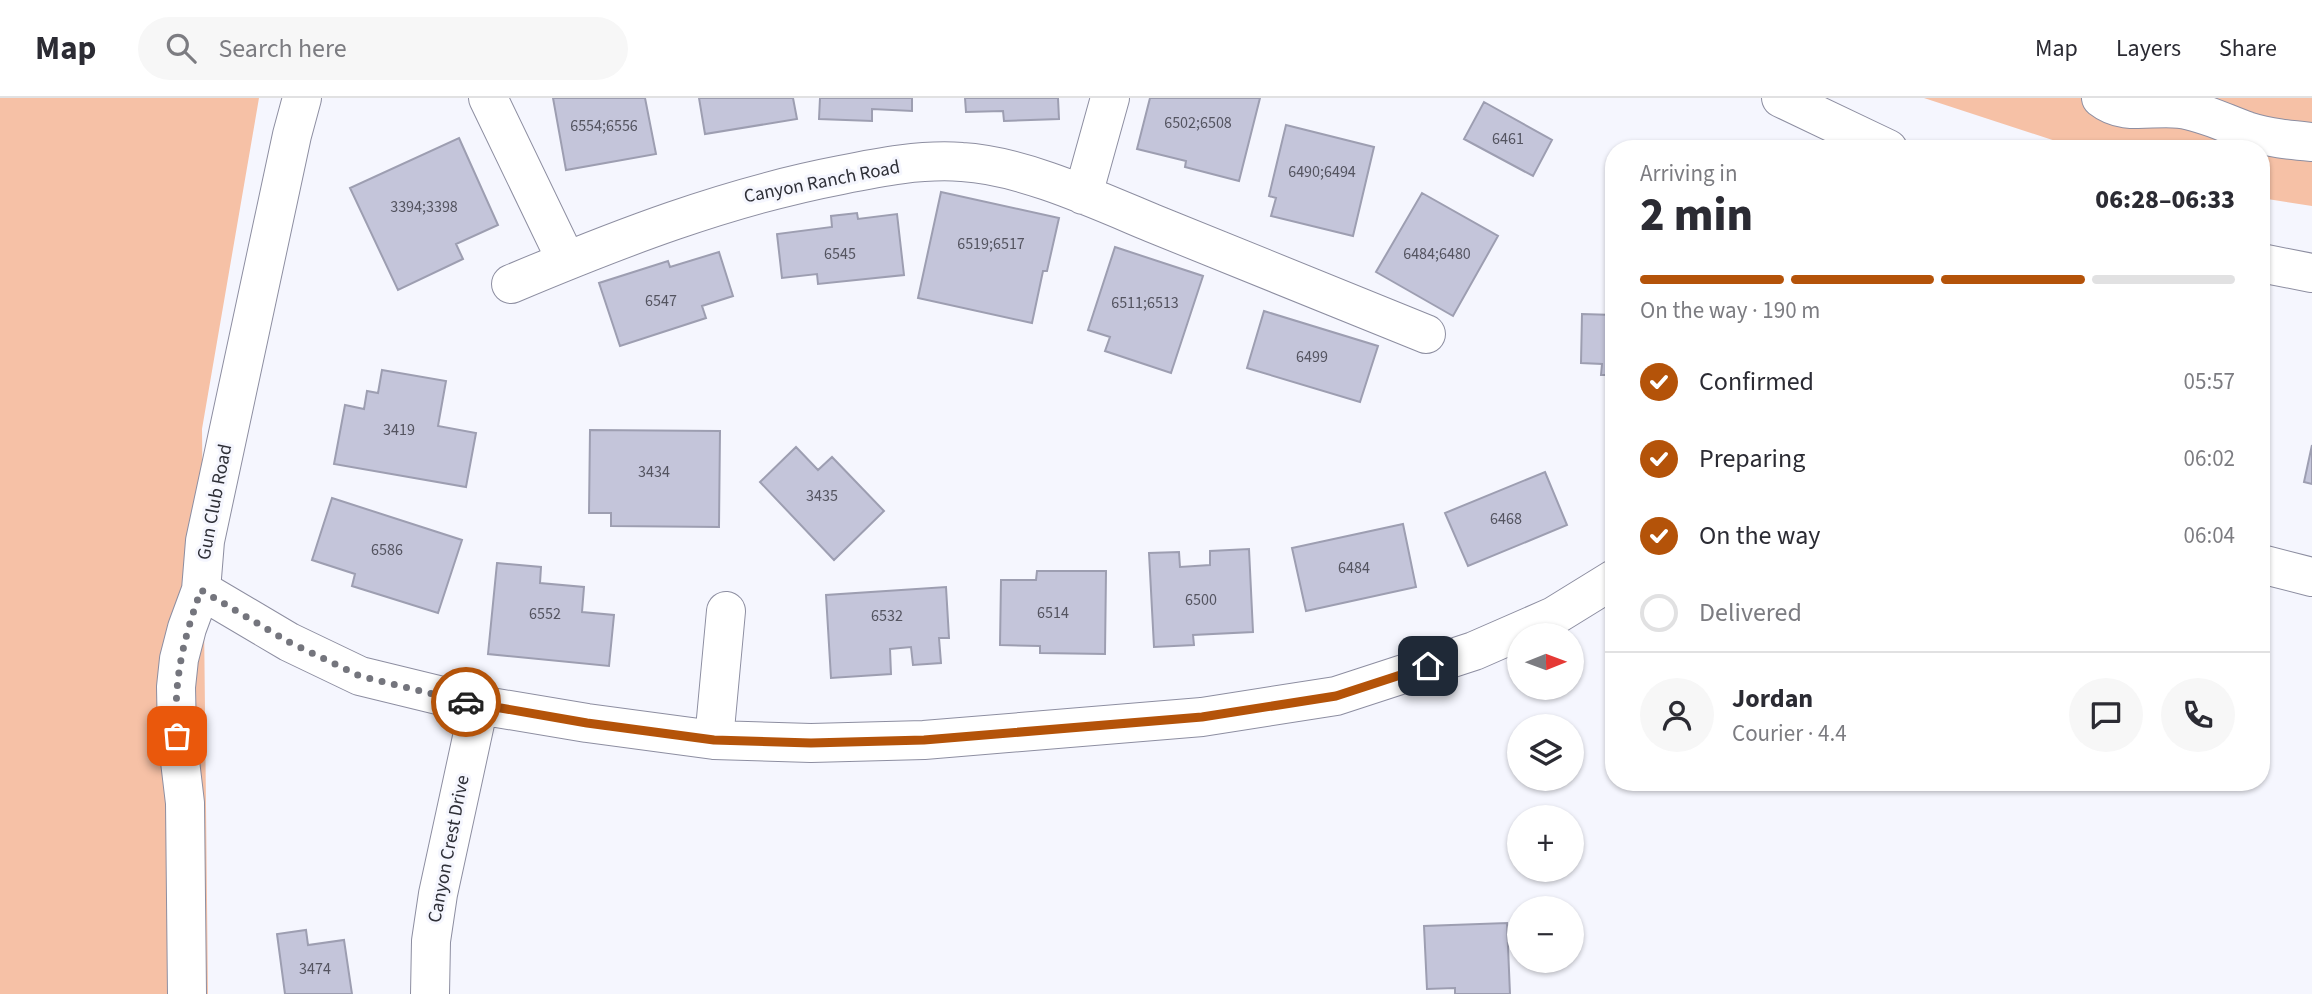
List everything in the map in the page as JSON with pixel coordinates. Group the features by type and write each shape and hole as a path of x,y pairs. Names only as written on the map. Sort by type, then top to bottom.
{"street":[{"name":"Gun Club Road","path":"187,994 185,803 177,736 176,687 179,659 201,590 205,541 302,98"},
{"path":"488,98 566,260"},
{"path":"1083,195 1110,98"},
{"path":"1781,98 1869,140"},
{"path":"2101,98 2111,106 2138,110 2177,108 2207,114 2246,130 2276,138 2312,142"},
{"name":"Canyon Ranch Road","path":"511,284 680,217 758,192 867,170 910,164 961,162 1010,170 1083,195 1426,334"},
{"path":"2270,265 2312,273"},
{"path":"2270,566 2312,577"},
{"path":"201,590 289,642 360,676 479,705 587,723 714,740 811,743 924,740 1202,717 1336,696 1474,651 1554,616 1605,585"},
{"path":"714,740 726,611"},
{"name":"Canyon Crest Drive","path":"430,994 431,941 438,894 479,705"}],"shaded area":[{"path":"0,98 259,98 202,429 208,994 0,994"},
{"path":"1924,98 2312,98 2312,206 2270,199 2270,140 2052,140"}],"building":[{"path":"553,98 645,98 656,154 566,170"},
{"path":"699,98 793,98 797,119 705,134"},
{"path":"820,98 912,98 912,111 872,109 872,121 819,119"},
{"path":"965,98 1058,98 1059,119 1004,121 1003,111 966,112"},
{"path":"1150,98 1260,98 1239,181 1185,167 1186,161 1137,149"},
{"path":"1484,102 1552,140 1533,176 1464,139"},
{"path":"1286,125 1374,147 1353,236 1271,216 1276,198 1269,196"},
{"path":"459,138 498,225 456,244 463,259 398,290 350,188"},
{"path":"941,192 1059,218 1047,271 1043,271 1032,323 918,298"},
{"path":"1422,193 1498,236 1453,316 1376,272"},
{"path":"857,213 858,219 897,214 904,275 818,284 817,274 782,278 777,234 832,227 831,216"},
{"path":"1115,247 1203,276 1171,373 1105,351 1110,337 1088,330"},
{"path":"719,252 733,296 702,306 706,318 620,346 599,283 668,261 670,267"},
{"path":"1264,311 1378,346 1360,402 1247,368"},
{"path":"1582,314 1605,315 1605,375 1601,375 1602,364 1581,363"},
{"path":"382,370 446,381 438,426 476,433 466,487 334,464 345,405 364,409 367,391 378,393"},
{"path":"590,430 720,431 719,527 611,526 611,513 589,513"},
{"path":"2312,445 2312,484 2304,482"},
{"path":"796,447 818,470 832,457 884,511 834,560 760,482"},
{"path":"1545,472 1567,525 1468,566 1445,513"},
{"path":"332,498 462,540 438,613 352,586 355,574 312,560"},
{"path":"1403,524 1416,587 1306,611 1292,548"},
{"path":"1249,549 1253,632 1193,635 1194,645 1154,647 1149,553 1179,552 1180,567 1210,565 1210,551"},
{"path":"497,563 541,567 540,583 584,587 582,612 614,615 609,666 488,654"},
{"path":"1037,571 1106,571 1105,654 1040,653 1040,646 1000,645 1001,580 1036,580"},
{"path":"946,587 949,638 939,638 941,663 913,665 911,647 890,649 891,674 831,678 826,595"},
{"path":"1507,923 1507,973 1510,994 1455,994 1455,988 1427,989 1424,926"},
{"path":"306,930 308,945 344,940 352,994 285,994 277,934"}],"way so far":[{"path":"177,736 175,710 179,659 201,590 289,642 360,676 466,702"}],"route":[{"path":"466,702 587,723 714,740 811,743 924,740 1202,717 1336,696 1428,666"}]}
